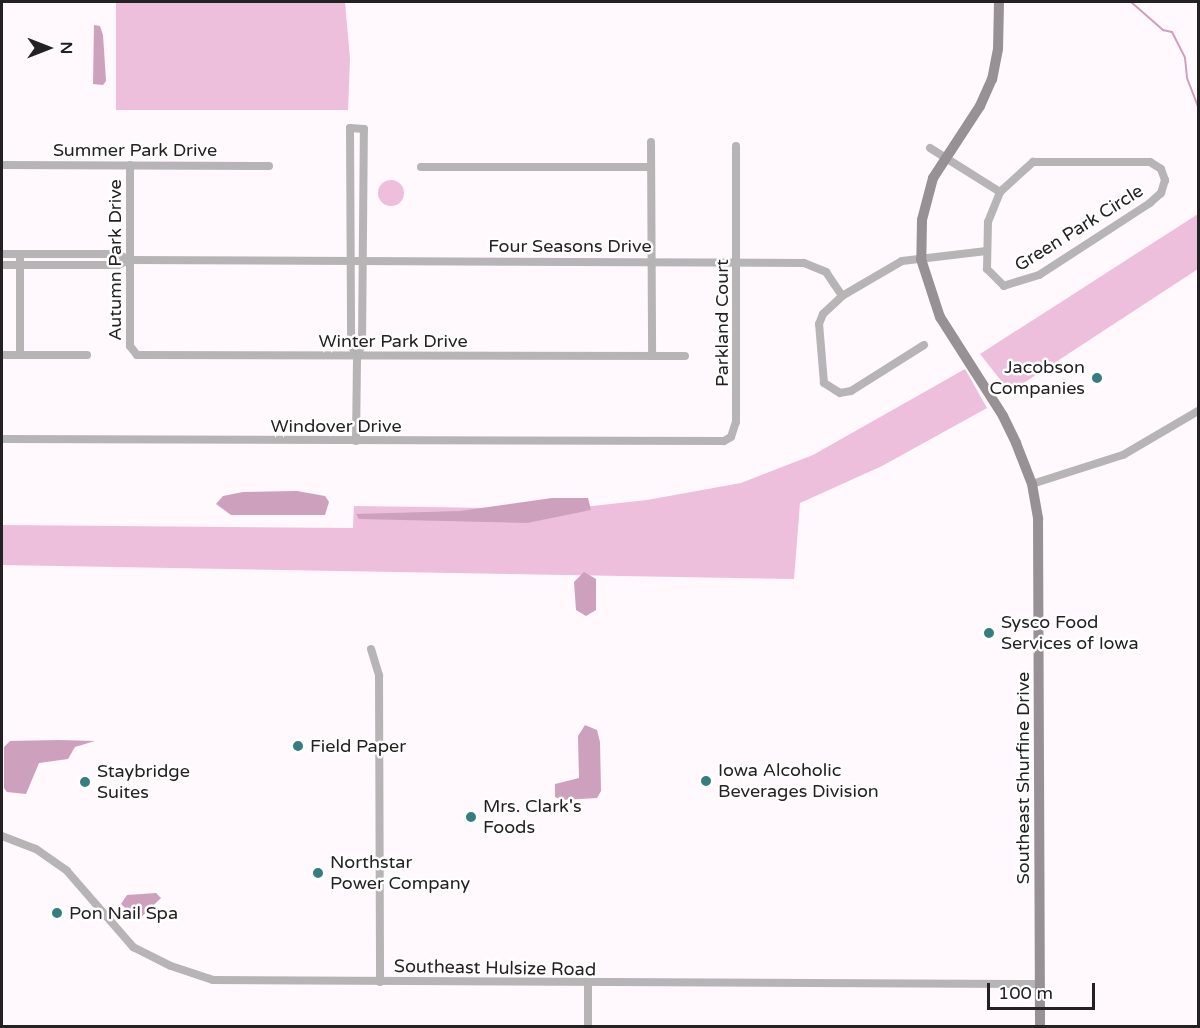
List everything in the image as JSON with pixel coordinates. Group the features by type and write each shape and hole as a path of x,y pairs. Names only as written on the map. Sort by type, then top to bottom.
{"street":[{"name":"Southeast Shurfine Drive","path":"999,2 998,49 992,79 980,106 933,178 923,212 921,259 937,311 1003,416 1032,484 1038,519 1040,1026"},
{"path":"356,441 357,356 362,345 364,129 350,128 351,345 357,356"},
{"path":"651,141 652,356"},
{"name":"Parkland Court","path":"671,443 718,443 731,436 735,430 736,146"},
{"path":"924,345 851,391 832,390 822,374 819,324 823,314 842,296 894,264 986,251 988,222 1000,192 930,148"},
{"name":"Green Park Circle","path":"986,251 987,269 995,279 1004,286 1025,282 1150,203 1161,193 1165,180 1161,169 1150,162 1033,162 1000,192"},
{"name":"Summer Park Drive","path":"2,165 269,166"},
{"name":"Autumn Park Drive","path":"130,165 130,346 134,353"},
{"path":"421,167 651,167"},
{"name":"Four Seasons Drive","path":"2,254 118,254 129,260 653,261 811,264 826,272 842,296"},
{"path":"20,355 21,254"},
{"name":"Four Seasons Drive","path":"2,265 118,266 129,260"},
{"name":"Winter Park Drive","path":"134,353 685,356"},
{"path":"2,355 87,355"},
{"path":"1032,484 1123,455 1198,411"},
{"name":"Windover Drive","path":"2,439 671,443"},
{"path":"371,649 380,676 380,982"},
{"name":"Southeast Hulsize Road","path":"2,836 36,849 67,871 133,947 194,975 233,982 1040,984"},
{"path":"588,984 588,1026"}],"shaded area":[{"path":"116,2 345,2 350,59 348,110 116,110"},
{"path":"94,25 100,26 103,35 106,81 103,85 93,84"},
{"path":"391,180 400,184 404,193 400,202 391,206 382,202 378,193 382,184"},
{"path":"1198,214 1198,269 1010,392 980,354"},
{"path":"965,369 987,408 882,466 800,503 794,579 2,565 2,525 353,528 354,506 565,509 647,500 741,483 813,455"},
{"path":"297,491 325,496 329,502 325,515 231,515 216,504 223,496 243,492"},
{"path":"552,498 588,498 591,510 527,523 359,519 356,514 460,511"},
{"path":"584,572 596,579 596,610 586,616 576,610 574,582"},
{"path":"585,725 597,730 600,742 601,791 597,798 562,800 555,797 555,784 579,778 578,736"},
{"path":"10,741 95,741 75,747 68,759 39,763 26,794 7,792 4,788 4,747"},
{"path":"156,893 161,898 138,920 121,904 127,895"}],"waterway":[{"path":"1131,2 1163,30 1172,32 1185,58 1187,78 1198,107"}],"place":[{"name":"Jacobson Companies","path":"1097,378"},
{"name":"Sysco Food Services of Iowa","path":"989,633"},
{"name":"Field Paper","path":"298,746"},
{"name":"Iowa Alcoholic Beverages Division","path":"706,781"},
{"name":"Staybridge Suites","path":"85,782"},
{"name":"Mrs. Clark's Foods","path":"471,817"},
{"name":"Northstar Power Company","path":"318,873"},
{"name":"Pon Nail Spa","path":"57,913"}]}
